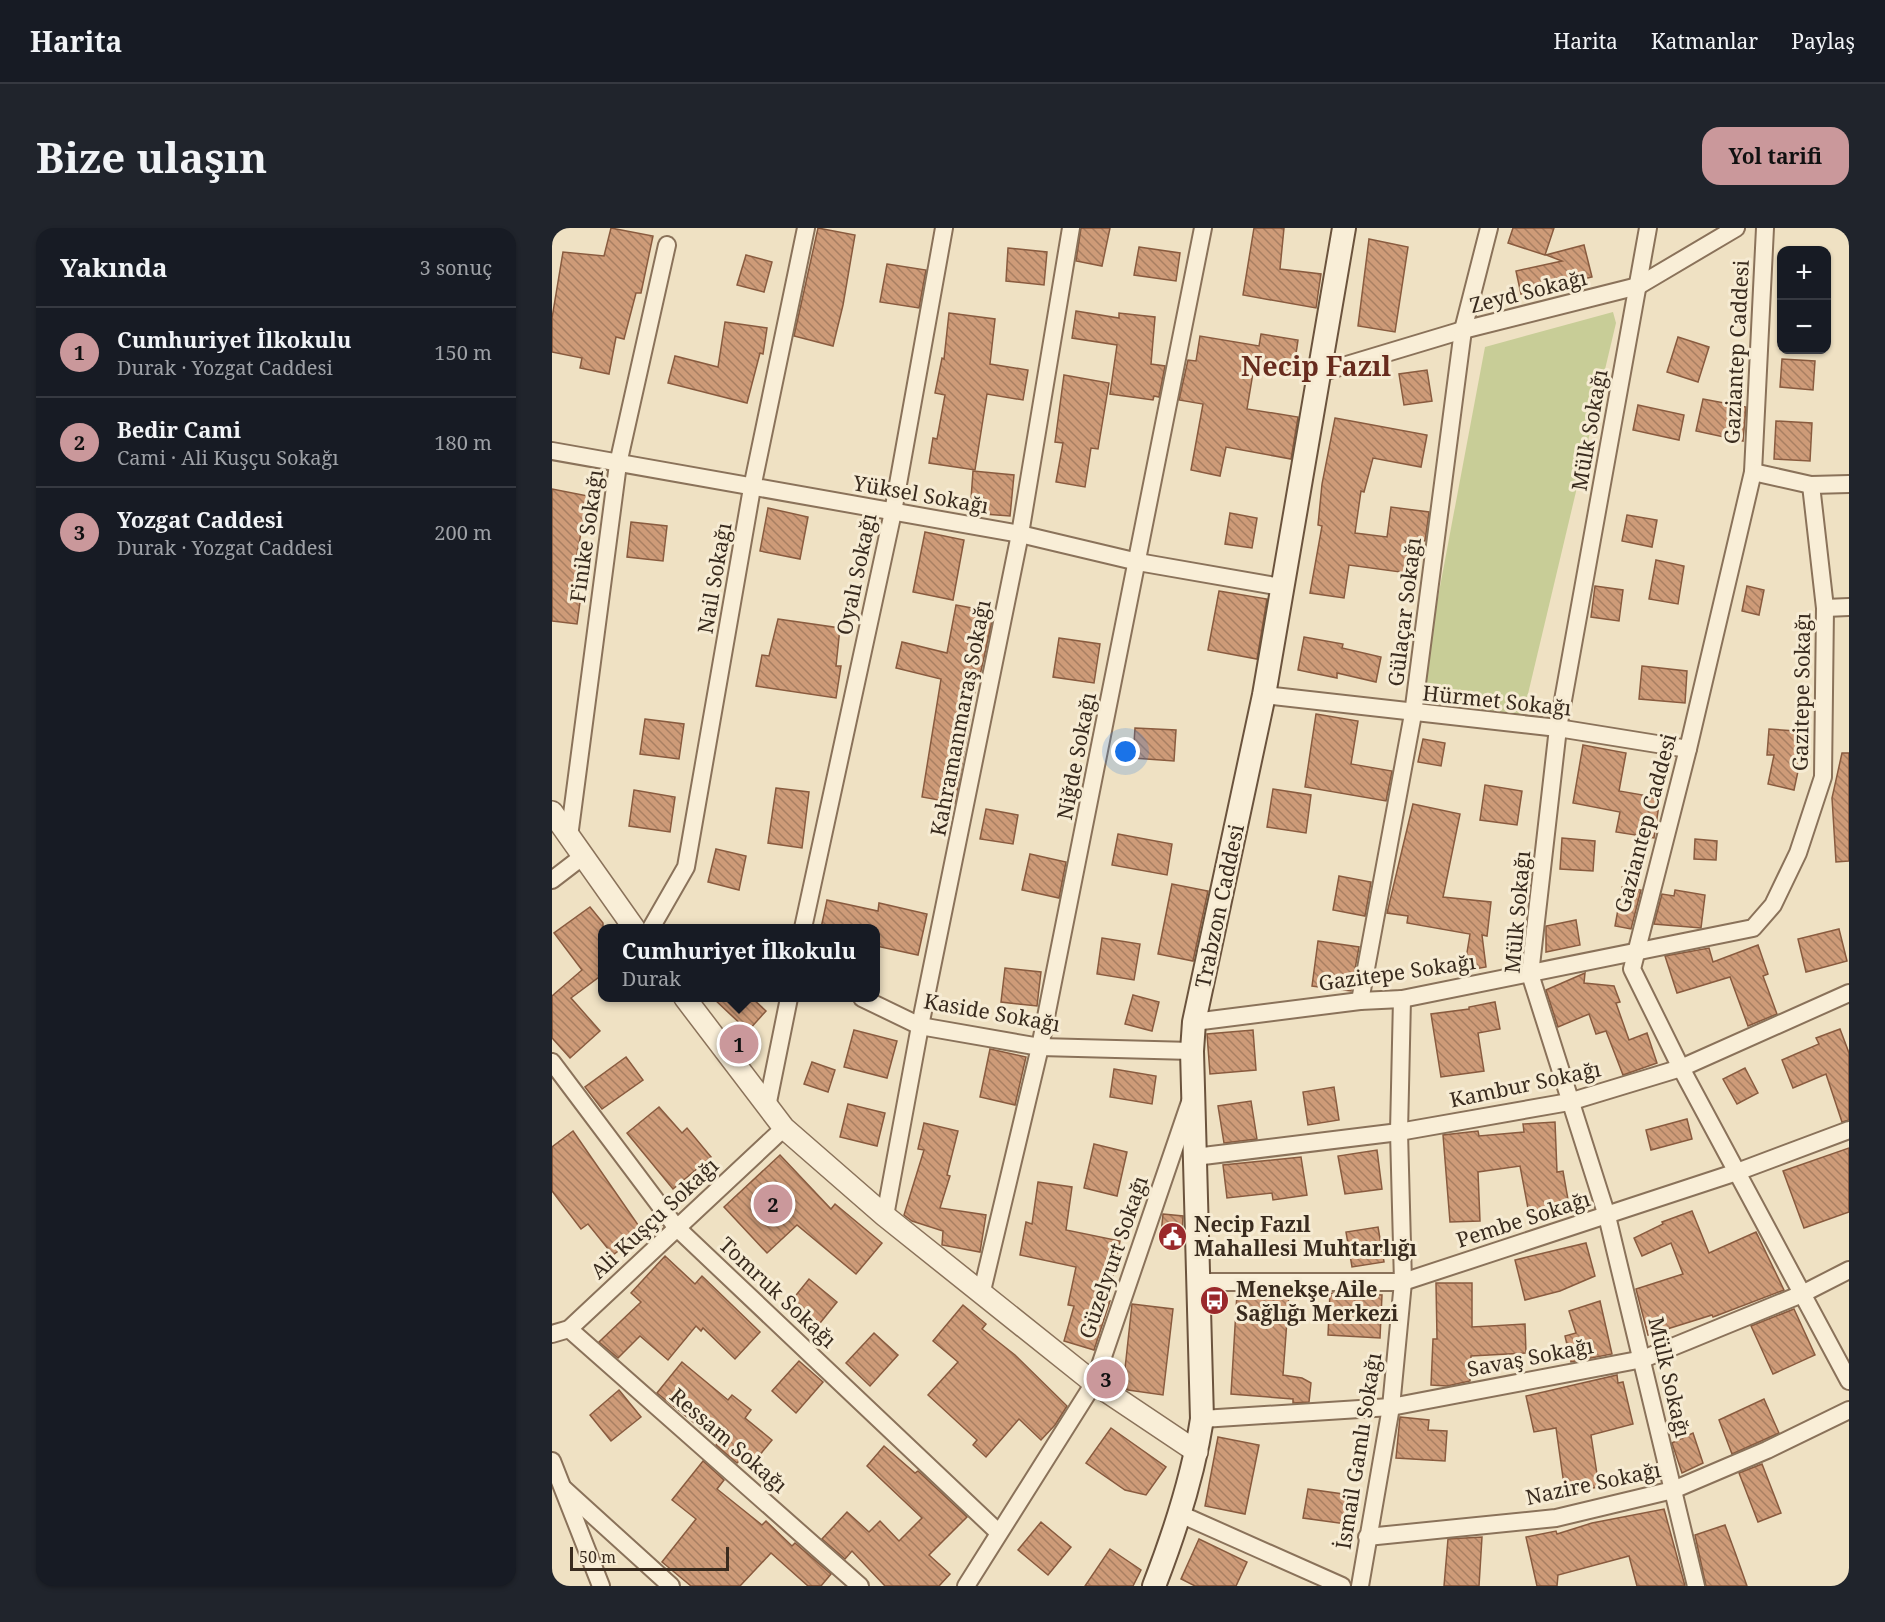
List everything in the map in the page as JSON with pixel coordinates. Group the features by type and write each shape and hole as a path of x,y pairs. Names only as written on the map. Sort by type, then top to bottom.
{"main road":[{"name":"Trabzon Caddesi","path":"1154,1586 1180,1514 1197,1452 1202,1419 1192,1051 1194,1022 1264,695 1344,228"}],"street":[{"name":"Nail Sokağı","path":"653,924 686,867 752,488 806,228"},
{"name":"Oyalı Sokağı","path":"804,924 893,512 944,228"},
{"name":"Kahramanmaraş Sokağı","path":"885,1216 1020,534 1071,228"},
{"name":"Niğde Sokağı","path":"982,1291 1040,1047 1203,228"},
{"name":"Gülaçar Sokağı","path":"1360,1001 1413,714 1463,330 1489,228"},
{"name":"Mülk Sokağı","path":"1648,228 1558,728 1530,974 1607,1216 1696,1586"},
{"name":"Zeyd Sokağı","path":"1320,373 1463,330 1638,286 1736,228"},
{"name":"Gaziantep Caddesi","path":"1765,228 1753,472 1688,748 1634,951 1632,969 1681,1068 1849,1381"},
{"name":"Finike Sokağı","path":"569,837 618,464 667,245"},
{"name":"Yüksel Sokağı","path":"552,452 1020,534 1138,562 1281,586"},
{"path":"1753,472 1811,485 1849,484"},
{"name":"Gazitepe Sokağı","path":"1194,1022 1360,1001 1402,999 1753,928 1773,905 1798,853 1823,777 1825,608 1811,485"},
{"path":"1825,608 1849,608"},
{"name":"Hürmet Sokağı","path":"1264,695 1413,714 1558,728 1688,748"},
{"path":"552,812 631,924"},
{"path":"552,880 582,856"},
{"name":"Kambur Sokağı","path":"1195,1157 1399,1132 1569,1102 1681,1068 1849,993"},
{"name":"İsmail Gamlı Sokağı","path":"1360,1586 1391,1407 1403,1282 1399,1132 1402,999"},
{"path":"688,1002 784,1128 885,1216 982,1291 1094,1383 1197,1452"},
{"path":"767,1107 788,1002"},
{"name":"Kaside Sokağı","path":"870,1002 921,1026 1040,1047 1192,1051"},
{"name":"Tomruk Sokağı","path":"552,1062 676,1227 998,1532"},
{"name":"Güzelyurt Sokağı","path":"966,1586 1094,1383 1194,1089"},
{"name":"Ali Kuşçu Sokağı","path":"552,1334 569,1329 784,1128"},
{"name":"Pembe Sokağı","path":"1198,1281 1403,1282 1737,1172 1849,1130"},
{"name":"Savaş Sokağı","path":"1202,1419 1391,1407 1643,1359 1802,1294 1849,1270"},
{"name":"Ressam Sokağı","path":"569,1329 860,1586"},
{"name":"Nazire Sokağı","path":"1367,1537 1556,1518 1673,1490 1767,1450 1849,1410"},
{"path":"552,1461 601,1586"},
{"path":"564,1490 671,1586"},
{"path":"1180,1514 1312,1580 1342,1586"}],"green space":[{"path":"1613,312 1616,323 1523,715 1418,704 1485,347"}],"building":[{"path":"611,228 653,236 641,293 636,293 624,339 616,337 609,374 580,368 582,358 552,352 552,318 563,252 604,256"},
{"path":"818,228 855,235 843,305 833,346 794,336"},
{"path":"1081,228 1110,228 1102,266 1076,261"},
{"path":"1254,228 1284,228 1280,269 1321,274 1316,308 1243,295"},
{"path":"1513,228 1554,228 1545,255 1508,243"},
{"path":"1369,239 1408,247 1395,332 1358,326"},
{"path":"1584,245 1592,277 1521,294 1516,271 1562,261 1546,255"},
{"path":"1139,247 1180,253 1176,281 1134,275"},
{"path":"1008,248 1047,252 1044,285 1006,281"},
{"path":"746,255 772,262 764,292 737,285"},
{"path":"887,264 926,270 919,308 880,302"},
{"path":"1076,311 1119,318 1119,313 1155,317 1151,364 1165,366 1159,397 1154,396 1153,400 1110,394 1117,345 1072,338"},
{"path":"949,313 995,319 990,364 1028,370 1023,400 987,394 975,470 929,463 933,438 937,439 945,395 935,393 942,358 944,359"},
{"path":"725,322 767,328 763,354 760,353 747,403 668,383 675,356 718,367"},
{"path":"1261,334 1298,340 1293,374 1254,367 1247,409 1298,417 1291,459 1226,447 1220,476 1191,470 1203,404 1179,400 1188,360 1196,361 1200,336 1259,346"},
{"path":"1678,337 1709,347 1698,382 1667,372"},
{"path":"1782,359 1815,361 1813,390 1780,387"},
{"path":"1427,370 1432,401 1404,405 1399,374"},
{"path":"1064,375 1109,383 1098,449 1091,448 1085,487 1056,482 1063,443 1055,442"},
{"path":"1703,399 1746,407 1743,441 1696,431"},
{"path":"1638,405 1684,415 1679,440 1633,430"},
{"path":"1335,418 1427,435 1421,467 1373,458 1364,492 1361,491 1355,533 1387,537 1391,507 1429,512 1425,541 1419,540 1415,574 1349,565 1344,598 1310,593 1322,526 1318,525 1322,484"},
{"path":"1776,421 1812,423 1810,461 1774,459"},
{"path":"973,471 1014,475 1010,516 970,513"},
{"path":"552,489 588,496 577,554 586,556 577,595 581,595 577,624 552,621"},
{"path":"768,508 808,517 800,559 760,551"},
{"path":"1230,513 1257,518 1252,548 1225,544"},
{"path":"1627,515 1657,520 1652,547 1622,541"},
{"path":"631,522 667,526 663,561 627,557"},
{"path":"925,532 964,540 953,600 913,592"},
{"path":"1656,560 1684,566 1678,604 1649,599"},
{"path":"1595,586 1623,590 1619,621 1591,617"},
{"path":"1747,586 1764,590 1759,615 1742,611"},
{"path":"1219,591 1267,599 1257,659 1208,650"},
{"path":"956,605 994,612 979,680 977,679 955,803 922,797 941,679 896,668 902,642 947,653"},
{"path":"778,619 840,628 836,666 841,666 836,698 756,686 762,655 769,656"},
{"path":"1304,637 1343,644 1342,648 1381,657 1376,682 1337,673 1337,678 1298,670"},
{"path":"1059,638 1100,644 1094,683 1053,677"},
{"path":"1642,666 1687,671 1685,703 1639,699"},
{"path":"1316,714 1358,721 1351,764 1392,771 1386,801 1305,787"},
{"path":"645,719 684,724 679,759 640,754"},
{"path":"1135,728 1176,730 1174,761 1133,758"},
{"path":"1769,729 1810,732 1807,758 1801,757 1794,790 1768,784 1774,755 1767,755"},
{"path":"1423,739 1445,743 1441,766 1418,762"},
{"path":"1583,745 1626,753 1619,791 1660,798 1654,838 1616,832 1620,812 1573,803"},
{"path":"1842,753 1849,753 1849,861 1836,862 1832,798"},
{"path":"1485,785 1522,791 1517,825 1480,820"},
{"path":"776,788 809,792 802,848 768,843"},
{"path":"1273,789 1311,795 1306,833 1267,827"},
{"path":"634,790 675,797 670,832 629,826"},
{"path":"1413,804 1460,814 1443,897 1491,902 1487,936 1482,935 1486,967 1464,971 1470,934 1407,923 1408,916 1387,913"},
{"path":"986,809 1018,815 1013,844 980,839"},
{"path":"1118,834 1172,844 1167,875 1112,865"},
{"path":"1562,838 1595,841 1593,871 1560,869"},
{"path":"1695,839 1717,841 1716,860 1694,859"},
{"path":"716,849 746,856 739,890 708,882"},
{"path":"1030,854 1066,862 1059,898 1022,890"},
{"path":"1339,876 1371,882 1365,916 1333,910"},
{"path":"1172,884 1208,891 1193,961 1158,954"},
{"path":"1622,887 1641,890 1631,929 1615,926"},
{"path":"1675,890 1705,895 1701,928 1654,924 1662,894 1674,896"},
{"path":"827,900 878,911 879,903 927,914 918,955 880,947 880,924 822,924"},
{"path":"590,907 603,923 598,924 598,978 571,998 600,1031 570,1058 552,1038 552,996 582,970 554,933"},
{"path":"1576,920 1580,945 1546,952 1546,926"},
{"path":"1839,929 1847,961 1806,972 1798,939"},
{"path":"1102,938 1140,944 1134,980 1097,974"},
{"path":"1318,941 1359,947 1351,991 1312,986"},
{"path":"1758,945 1768,974 1763,976 1777,1014 1748,1026 1730,977 1677,993 1665,956 1709,948 1713,962"},
{"path":"1005,968 1041,972 1037,1006 1001,1002"},
{"path":"1585,973 1584,983 1614,986 1620,1002 1616,1003 1629,1040 1647,1033 1657,1063 1623,1075 1606,1031 1596,1034 1589,1014 1558,1027 1546,990"},
{"path":"1133,995 1159,1002 1152,1031 1125,1024"},
{"path":"717,1002 756,1002 766,1011 748,1031"},
{"path":"1495,1002 1500,1029 1478,1033 1484,1071 1441,1077 1431,1014 1469,1009 1469,1007"},
{"path":"1840,1029 1849,1053 1849,1120 1842,1122 1826,1074 1793,1088 1782,1060 1819,1044 1816,1038"},
{"path":"854,1030 897,1041 887,1078 844,1067"},
{"path":"1253,1030 1256,1070 1210,1074 1207,1034"},
{"path":"990,1049 1026,1057 1015,1105 980,1097"},
{"path":"626,1057 643,1080 602,1109 585,1087"},
{"path":"812,1062 835,1070 828,1092 804,1084"},
{"path":"1745,1068 1758,1093 1737,1104 1723,1079"},
{"path":"1114,1069 1156,1076 1152,1104 1110,1097"},
{"path":"1334,1087 1339,1120 1308,1125 1303,1092"},
{"path":"1251,1101 1257,1139 1224,1143 1218,1106"},
{"path":"848,1104 885,1113 877,1146 840,1137"},
{"path":"659,1107 682,1133 687,1128 711,1157 673,1189 627,1133"},
{"path":"1687,1119 1692,1139 1651,1150 1646,1130"},
{"path":"1555,1122 1557,1172 1563,1171 1570,1211 1530,1219 1520,1166 1478,1172 1480,1221 1450,1222 1443,1135 1478,1131 1479,1136 1524,1132 1523,1124"},
{"path":"924,1123 958,1131 947,1175 950,1176 940,1208 986,1215 980,1252 942,1245 943,1231 912,1221 904,1215 924,1150 918,1149"},
{"path":"573,1131 643,1232 613,1255 588,1224 581,1229 552,1191 552,1147"},
{"path":"1094,1144 1127,1152 1117,1196 1084,1188"},
{"path":"1849,1148 1849,1212 1804,1228 1783,1171"},
{"path":"1377,1150 1382,1189 1345,1194 1338,1156"},
{"path":"780,1155 831,1209 835,1204 882,1243 856,1274 797,1225 767,1253 724,1207"},
{"path":"1301,1157 1307,1195 1273,1200 1272,1193 1227,1198 1223,1165"},
{"path":"1038,1182 1072,1187 1066,1230 1120,1241 1108,1301 1110,1301 1094,1350 1064,1341 1074,1306 1068,1305 1076,1267 1020,1255 1026,1222 1032,1224"},
{"path":"1692,1211 1709,1253 1756,1232 1784,1290 1713,1317 1712,1315 1648,1335 1636,1289 1683,1274 1671,1243 1642,1256 1634,1238 1663,1224 1662,1222"},
{"path":"1163,1214 1183,1216 1182,1236 1161,1234"},
{"path":"1378,1227 1384,1262 1352,1267 1346,1232"},
{"path":"1586,1243 1595,1276 1560,1291 1525,1300 1515,1260"},
{"path":"665,1256 695,1284 702,1276 760,1332 735,1359 703,1328 701,1331 696,1326 668,1360 640,1336 618,1358 599,1342 641,1302 631,1293"},
{"path":"809,1279 837,1302 816,1328 809,1328 785,1309"},
{"path":"1436,1283 1472,1283 1472,1327 1525,1324 1526,1353 1471,1356 1470,1381 1447,1386 1431,1385 1433,1339 1437,1339"},
{"path":"1237,1293 1289,1293 1283,1375 1302,1378 1311,1383 1309,1402 1293,1403 1293,1399 1231,1394"},
{"path":"1330,1293 1382,1295 1380,1338 1328,1335"},
{"path":"1600,1301 1612,1354 1571,1362 1565,1336 1576,1333 1569,1311"},
{"path":"1132,1304 1173,1309 1163,1395 1128,1390 1123,1387"},
{"path":"963,1305 986,1324 982,1329 1015,1355 1067,1406 1055,1425 1041,1440 1019,1419 986,1457 973,1445 977,1440 928,1395 958,1362 933,1341"},
{"path":"1794,1309 1815,1355 1773,1374 1751,1326"},
{"path":"874,1333 898,1355 870,1386 846,1363"},
{"path":"799,1361 823,1382 796,1413 772,1391"},
{"path":"682,1362 728,1400 732,1395 751,1410 745,1418 772,1440 749,1468 740,1460 737,1463 716,1445 718,1442 657,1393"},
{"path":"1617,1375 1618,1383 1623,1382 1633,1424 1591,1435 1599,1487 1565,1492 1556,1428 1534,1432 1526,1396"},
{"path":"619,1390 641,1417 611,1441 590,1415"},
{"path":"1764,1399 1779,1433 1732,1454 1719,1420"},
{"path":"1400,1417 1429,1420 1428,1430 1447,1431 1445,1461 1396,1458"},
{"path":"1111,1428 1166,1467 1146,1495 1125,1490 1086,1463"},
{"path":"1693,1433 1703,1463 1682,1473 1672,1443"},
{"path":"1218,1437 1259,1445 1245,1514 1205,1506"},
{"path":"884,1446 915,1473 918,1471 967,1517 929,1555 950,1574 939,1586 885,1586 852,1551 845,1559 822,1539 847,1512 869,1532 880,1521 899,1541 922,1518 867,1466"},
{"path":"703,1461 724,1480 717,1489 762,1525 766,1521 792,1546 795,1543 831,1574 821,1586 808,1586 771,1553 740,1586 691,1586 662,1562 696,1519 672,1500"},
{"path":"1762,1464 1781,1513 1758,1522 1739,1473"},
{"path":"1308,1489 1350,1495 1346,1524 1303,1518"},
{"path":"1664,1509 1685,1586 1637,1586 1629,1556 1558,1575 1557,1586 1537,1586 1526,1537 1556,1531 1557,1534 1592,1523"},
{"path":"1041,1522 1071,1547 1048,1575 1018,1550"},
{"path":"1725,1525 1747,1586 1706,1586 1695,1535"},
{"path":"1482,1537 1479,1586 1444,1586 1448,1539"},
{"path":"1199,1539 1247,1562 1236,1586 1195,1586 1181,1579"},
{"path":"1110,1549 1141,1570 1133,1586 1085,1586"}],"place":[{"name":"Cumhuriyet İlkokulu","path":"739,1044"},
{"name":"Bedir Cami","path":"773,1204"},
{"name":"Necip Fazıl Mahallesi Muhtarlığı","path":"1173,1236"},
{"name":"Menekşe Aile Sağlığı Merkezi","path":"1215,1301"},
{"name":"Yozgat Caddesi","path":"1106,1379"}],"district":[{"name":"Necip Fazıl","path":"1316,365"}]}
